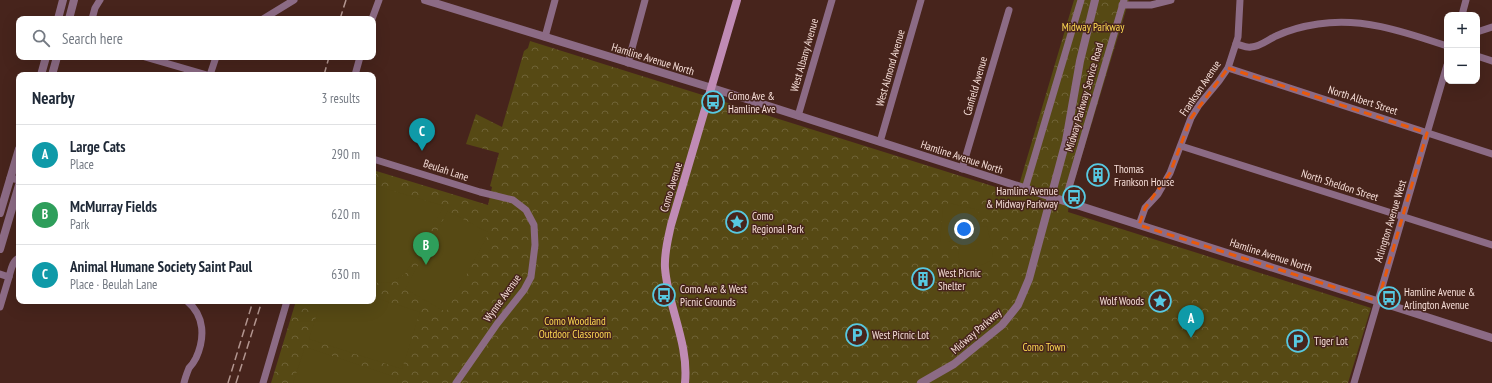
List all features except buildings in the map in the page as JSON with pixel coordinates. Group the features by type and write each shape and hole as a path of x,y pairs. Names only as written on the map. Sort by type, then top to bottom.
{"main road":[{"name":"Como Avenue","path":"686,383 685,356 666,275 666,248 671,225 737,0"}],"street":[{"path":"59,16 63,0"},
{"path":"70,16 74,0"},
{"path":"93,16 95,8 100,0"},
{"path":"269,16 294,0"},
{"path":"373,16 379,0"},
{"name":"Hamline Avenue North","path":"425,0 712,88 1492,338"},
{"path":"545,37 556,0"},
{"path":"628,63 645,0"},
{"name":"West Albany Avenue","path":"798,116 832,0"},
{"name":"West Almond Avenue","path":"880,142 921,0"},
{"path":"1025,189 1081,0"},
{"name":"Midway Parkway","path":"921,383 964,357 1002,325 1014,312 1026,287 1066,141 1083,44 1095,0"},
{"path":"1123,2 1151,5 1171,0"},
{"name":"Frankson Avenue","path":"1139,225 1145,208 1158,194 1170,173 1188,124 1195,111 1219,82 1228,68 1236,44 1240,0"},
{"path":"1463,12 1466,0"},
{"name":"Midway Parkway Service Road","path":"1065,201 1123,2"},
{"name":"Canfield Avenue","path":"962,169 1009,10"},
{"path":"1236,44 1252,47 1300,28 1318,24 1349,22 1398,30 1444,45"},
{"path":"1480,31 1492,27"},
{"path":"1480,57 1492,61"},
{"path":"42,72 45,60"},
{"path":"53,72 56,60"},
{"path":"156,60 198,72"},
{"path":"209,72 215,60"},
{"path":"356,72 359,60"},
{"name":"North Albert Street","path":"1228,68 1492,154"},
{"name":"Arlington Avenue West","path":"1354,383 1444,75"},
{"name":"North Sheldon Street","path":"1181,146 1492,245"},
{"path":"0,213 16,159"},
{"name":"Beulah Lane","path":"376,160 480,192 513,200"},
{"path":"10,178 16,179"},
{"path":"0,249 16,195"},
{"name":"Wynne Avenue","path":"456,383 497,324 524,290 531,277 535,245 534,225 526,210 513,200"},
{"path":"0,307 13,263 16,260"},
{"path":"0,274 9,277"},
{"path":"184,383 189,369 197,357 202,333 199,315 190,304"},
{"path":"263,383 286,304"}],"highlighted area":[{"path":"1228,68 1427,133 1378,301 1139,225 1145,208 1170,173 1191,118"}],"green space":[{"name":"Como Regional Park","path":"1074,0 1129,0 1070,195 1068,212 1371,308 1348,383 271,383 295,304 376,304 376,171 488,205 492,187 490,186 499,153 466,144 476,114 502,127 524,51 528,48 530,41 1002,189 1005,192 1016,195"},
{"path":"376,186 444,206 405,274 392,282 376,283"},
{"path":"949,203 979,210 974,225 969,232 977,227 987,226 993,253 992,258 989,261 964,271 959,261 959,248 966,234 948,242 940,242 943,206"},
{"path":"448,211 489,233 446,312 405,289"},
{"path":"376,298 420,312 402,369 309,339 320,304 376,304"},
{"path":"305,347 398,378 397,383 293,383"}],"railway":[{"path":"341,16 346,0"},
{"path":"325,72 328,60"},
{"path":"228,383 252,304"},
{"path":"236,383 261,304"}],"place":[{"name":"Como Ave & Hamline Ave","path":"713,102"},
{"name":"Animal Humane Society Saint Paul","path":"422,151"},
{"name":"Thomas Frankson House","path":"1098,175"},
{"name":"Hamline Avenue & Midway Parkway","path":"1074,197"},
{"name":"Como Regional Park","path":"737,222"},
{"name":"McMurray Fields","path":"426,265"},
{"name":"West Picnic Shelter","path":"923,279"},
{"name":"Como Ave & West Picnic Grounds","path":"664,295"},
{"name":"Hamline Avenue & Arlington Avenue","path":"1389,298"},
{"name":"Wolf Woods","path":"1160,301"},
{"name":"West Picnic Lot","path":"857,335"},
{"name":"Large Cats","path":"1191,338"},
{"name":"Tiger Lot","path":"1298,341"}],"park label":[{"name":"Como Woodland Outdoor Classroom","path":"575,327"},
{"name":"Como Town","path":"1044,347"}]}
